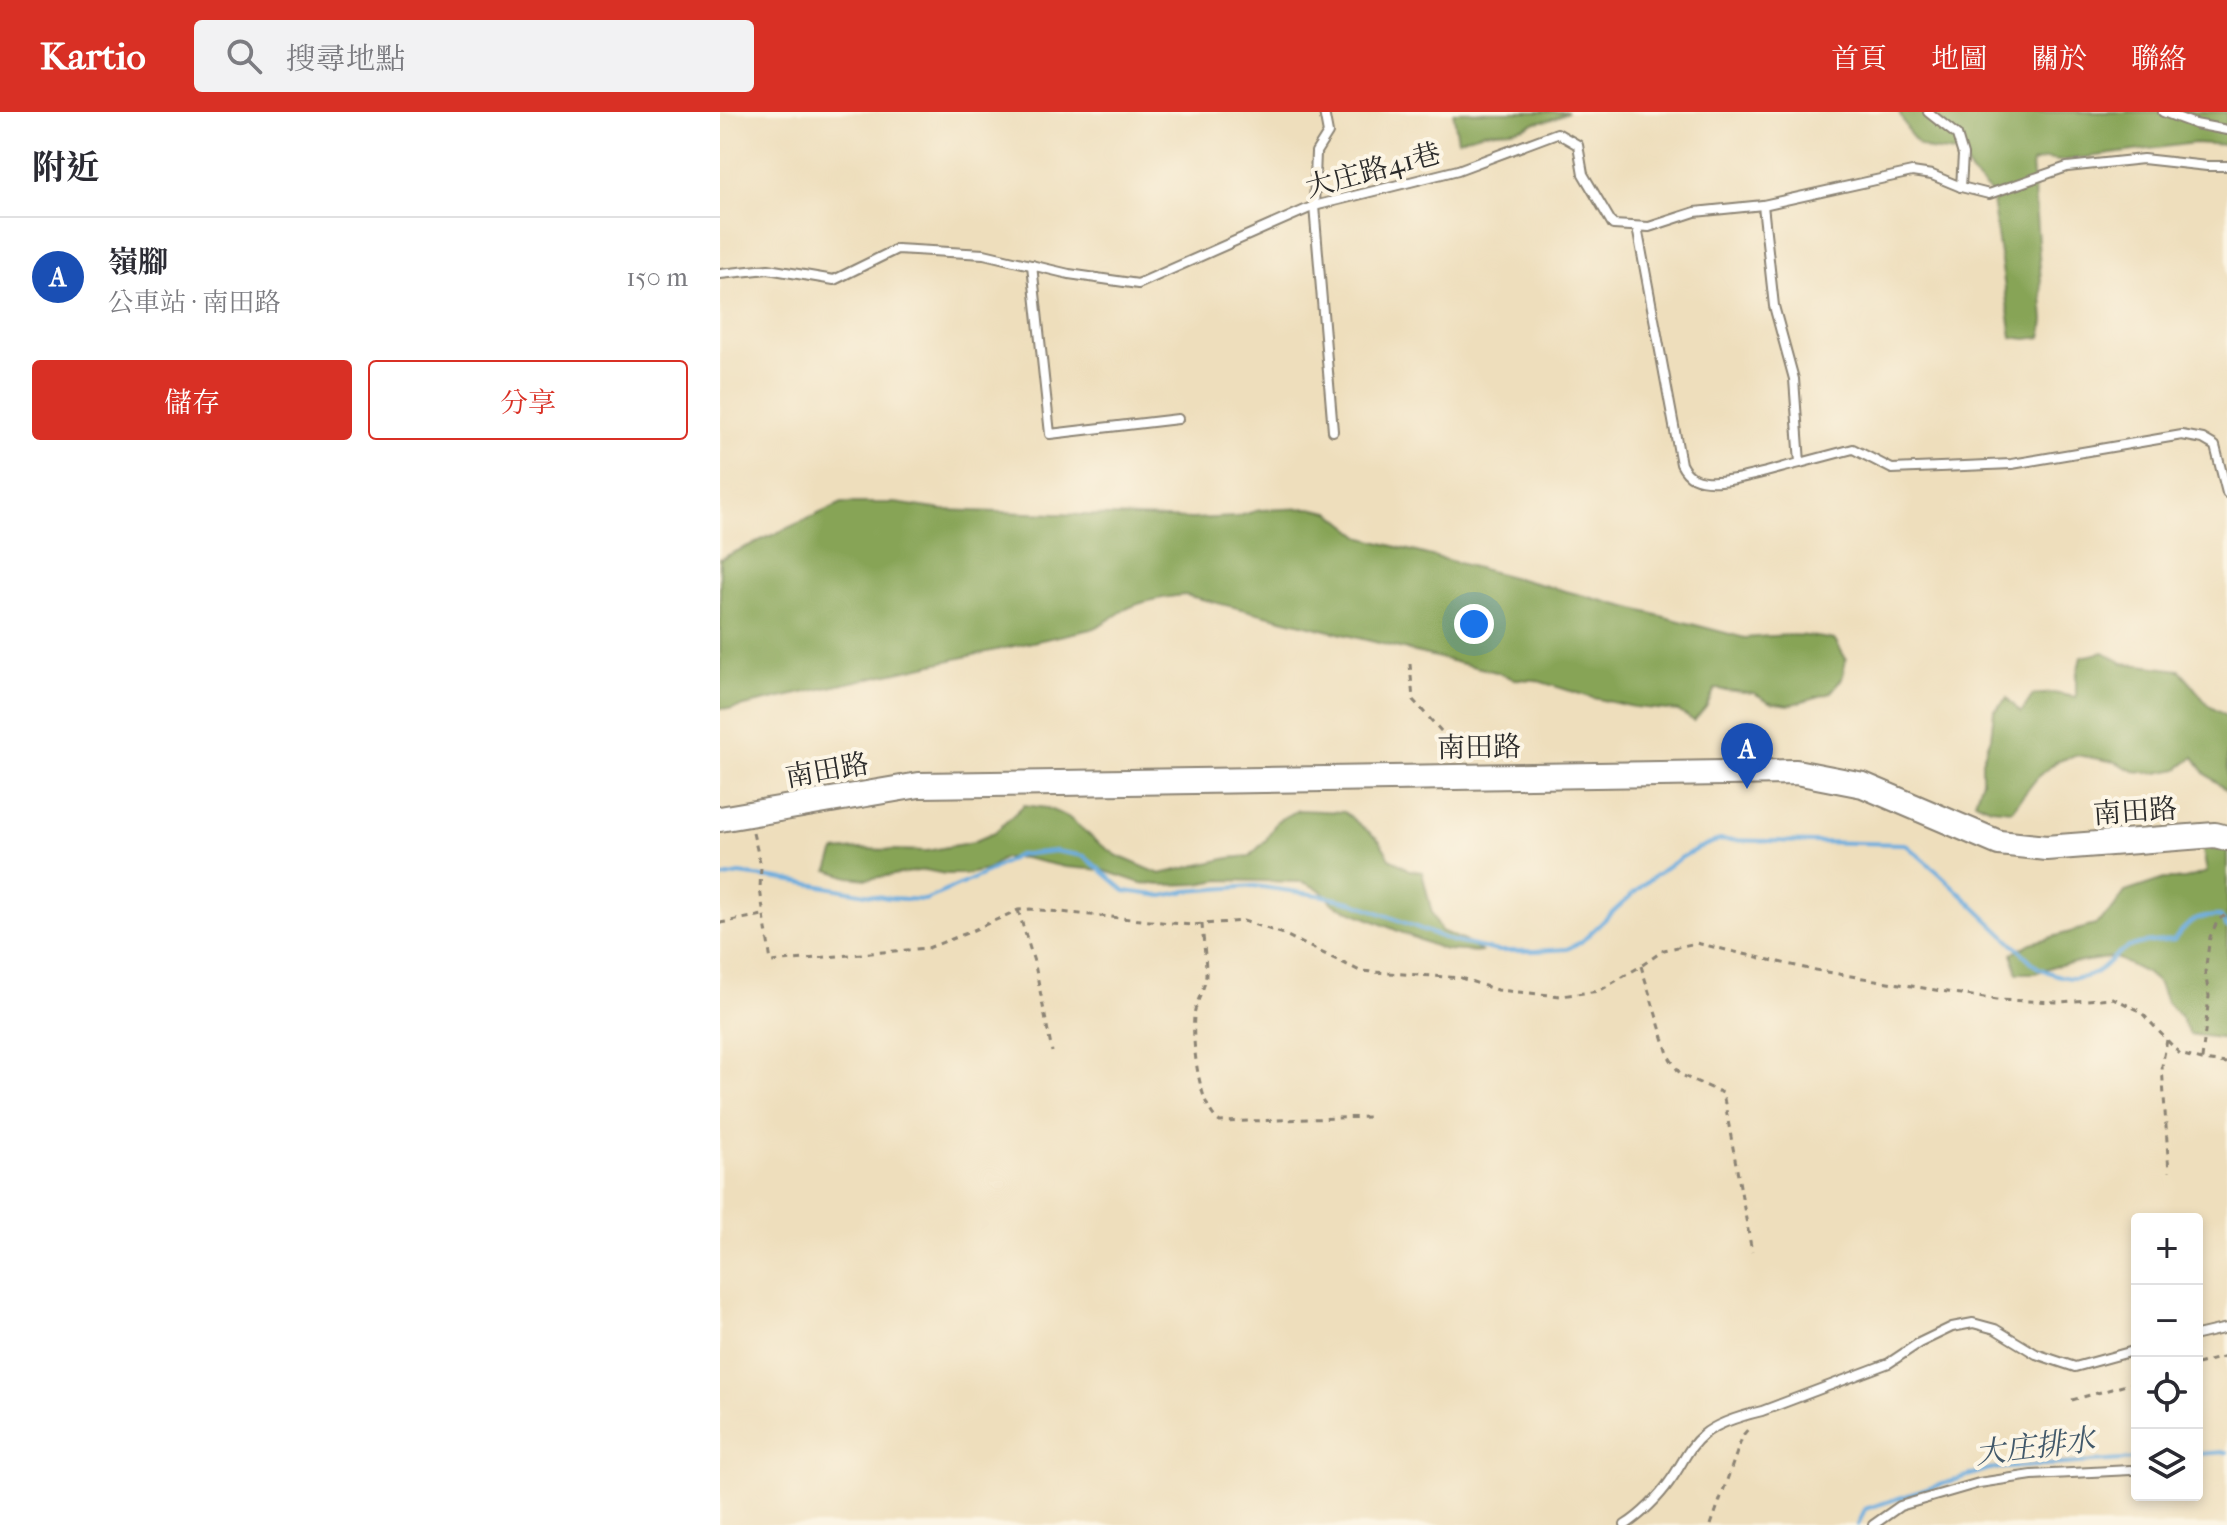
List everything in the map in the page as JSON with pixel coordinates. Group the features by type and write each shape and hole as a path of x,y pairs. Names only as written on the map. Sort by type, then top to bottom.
{"main road":[{"name":"南田路","path":"720,819 919,785 1796,772 1863,785 1999,843 2046,848 2215,835 2227,838"}],"lane":[{"path":"1324,112 1328,133 1316,152 1314,206 1333,431"},
{"path":"1928,112 1957,135 1963,155 1961,187"},
{"path":"2163,112 2195,124 2227,130"},
{"name":"大庄路41巷","path":"720,274 768,269 834,280 897,249 984,254 1069,274 1138,284 1314,206 1458,170 1557,133 1578,145 1583,174 1613,225 1637,227"},
{"path":"2227,166 2143,159 2067,167 1989,194 1932,175 1912,172 1763,205 1695,212 1649,227 1637,227 1681,464 1696,479 1717,482 1853,449 1892,469 2012,464 2182,435 2203,439 2215,446 2227,493"},
{"path":"1763,205 1774,306 1794,379 1800,463"},
{"path":"1032,265 1050,434 1178,419"},
{"path":"1625,1525 1670,1481 1685,1455 1705,1433 1745,1415 1889,1363 1919,1343 1952,1327 1973,1323 1995,1329 2036,1354 2075,1367 2131,1352"},
{"path":"2203,1334 2227,1328"},
{"path":"1873,1525 1900,1506 1979,1483 2032,1475 2131,1470"}],"path":[{"path":"1410,664 1413,700 1451,742 1471,777"},
{"path":"749,814 761,866 760,889 771,962 928,948 1018,910 1030,909 1191,925 1243,921 1281,933 1360,971 1461,978 1497,990 1561,996 1599,991 1664,950 1696,943 1809,969 1996,1000 2061,1002 2113,998 2140,1011 2180,1054 2227,1063"},
{"path":"1018,910 1035,965 1052,1052"},
{"path":"2202,1060 2209,996 2205,972 2210,937 2218,920 2227,914"},
{"path":"720,923 763,915"},
{"path":"1202,924 1206,977 1194,1013 1194,1050 1205,1103 1213,1117 1220,1122 1368,1117"},
{"path":"1641,966 1669,1057 1681,1075 1723,1093 1752,1252"},
{"path":"2168,1039 2162,1066 2169,1172"},
{"path":"2203,1362 2227,1356"},
{"path":"2072,1400 2131,1384"},
{"path":"1711,1525 1743,1435 1762,1411"}],"green space":[{"path":"1453,112 1568,112 1525,127 1484,132 1458,140"},
{"path":"1899,112 2227,112 2227,145 2194,143 2032,163 2044,321 2041,337 2027,339 2012,337 1991,193 1971,174 1956,153 1930,150 1919,145"},
{"path":"842,503 895,503 943,510 1192,519 1236,517 1259,510 1310,508 1330,512 1363,538 1745,638 1790,635 1835,640 1846,659 1842,679 1830,693 1789,705 1770,702 1754,693 1715,689 1694,721 1678,711 1634,707 1593,698 1535,680 1514,679 1185,595 1140,603 1091,629 731,709 720,708 720,559"},
{"path":"2104,652 2123,663 2180,670 2208,705 2227,717 2227,791 2205,773 2194,757 2178,769 2157,773 2134,771 2116,762 2076,755 2056,762 2037,778 2012,810 1991,808 1975,801 1982,780 1982,760 1991,737 1994,711 2007,698 2021,713 2033,695 2053,693 2076,697 2076,677 2081,657"},
{"path":"1024,805 1047,808 1068,817 1118,856 1160,874 1250,856 1266,840 1277,821 1298,810 1344,812 1379,840 1390,858 1409,870 1422,872 1432,913 1441,931 1482,952 1445,950 1427,943 1333,904 1319,889 1303,882 1220,880 1161,885 1141,883 1102,870 1065,867 1024,858 1003,858 987,870 966,874 925,870 867,879 828,870 835,851 927,851 973,842 994,833"},
{"path":"2227,828 2227,1039 2189,1034 2180,1016 2166,1002 2159,984 2146,973 2114,957 2054,966 2035,973 2017,973 2012,954 2031,943 2095,925 2113,909 2125,892 2164,879 2185,879 2207,872 2203,851 2215,835"}],"waterway":[{"path":"720,878 739,874 888,898 925,900 1018,855 1055,851 1084,856 1125,891 1163,896 1255,886 1318,895 1355,903 1451,941 1498,951 1536,951 1567,949 1581,942 1663,869 1720,840 1905,844 2037,967 2053,974 2069,978 2085,977 2101,969 2125,949 2143,943 2174,940 2189,924 2205,917 2220,916 2227,927"},
{"name":"大庄排水","path":"2203,1454 2227,1452"},
{"name":"大庄排水","path":"1858,1525 1865,1509 1989,1469 2131,1459"}],"place":[{"name":"嶺腳","path":"1747,789"}]}
